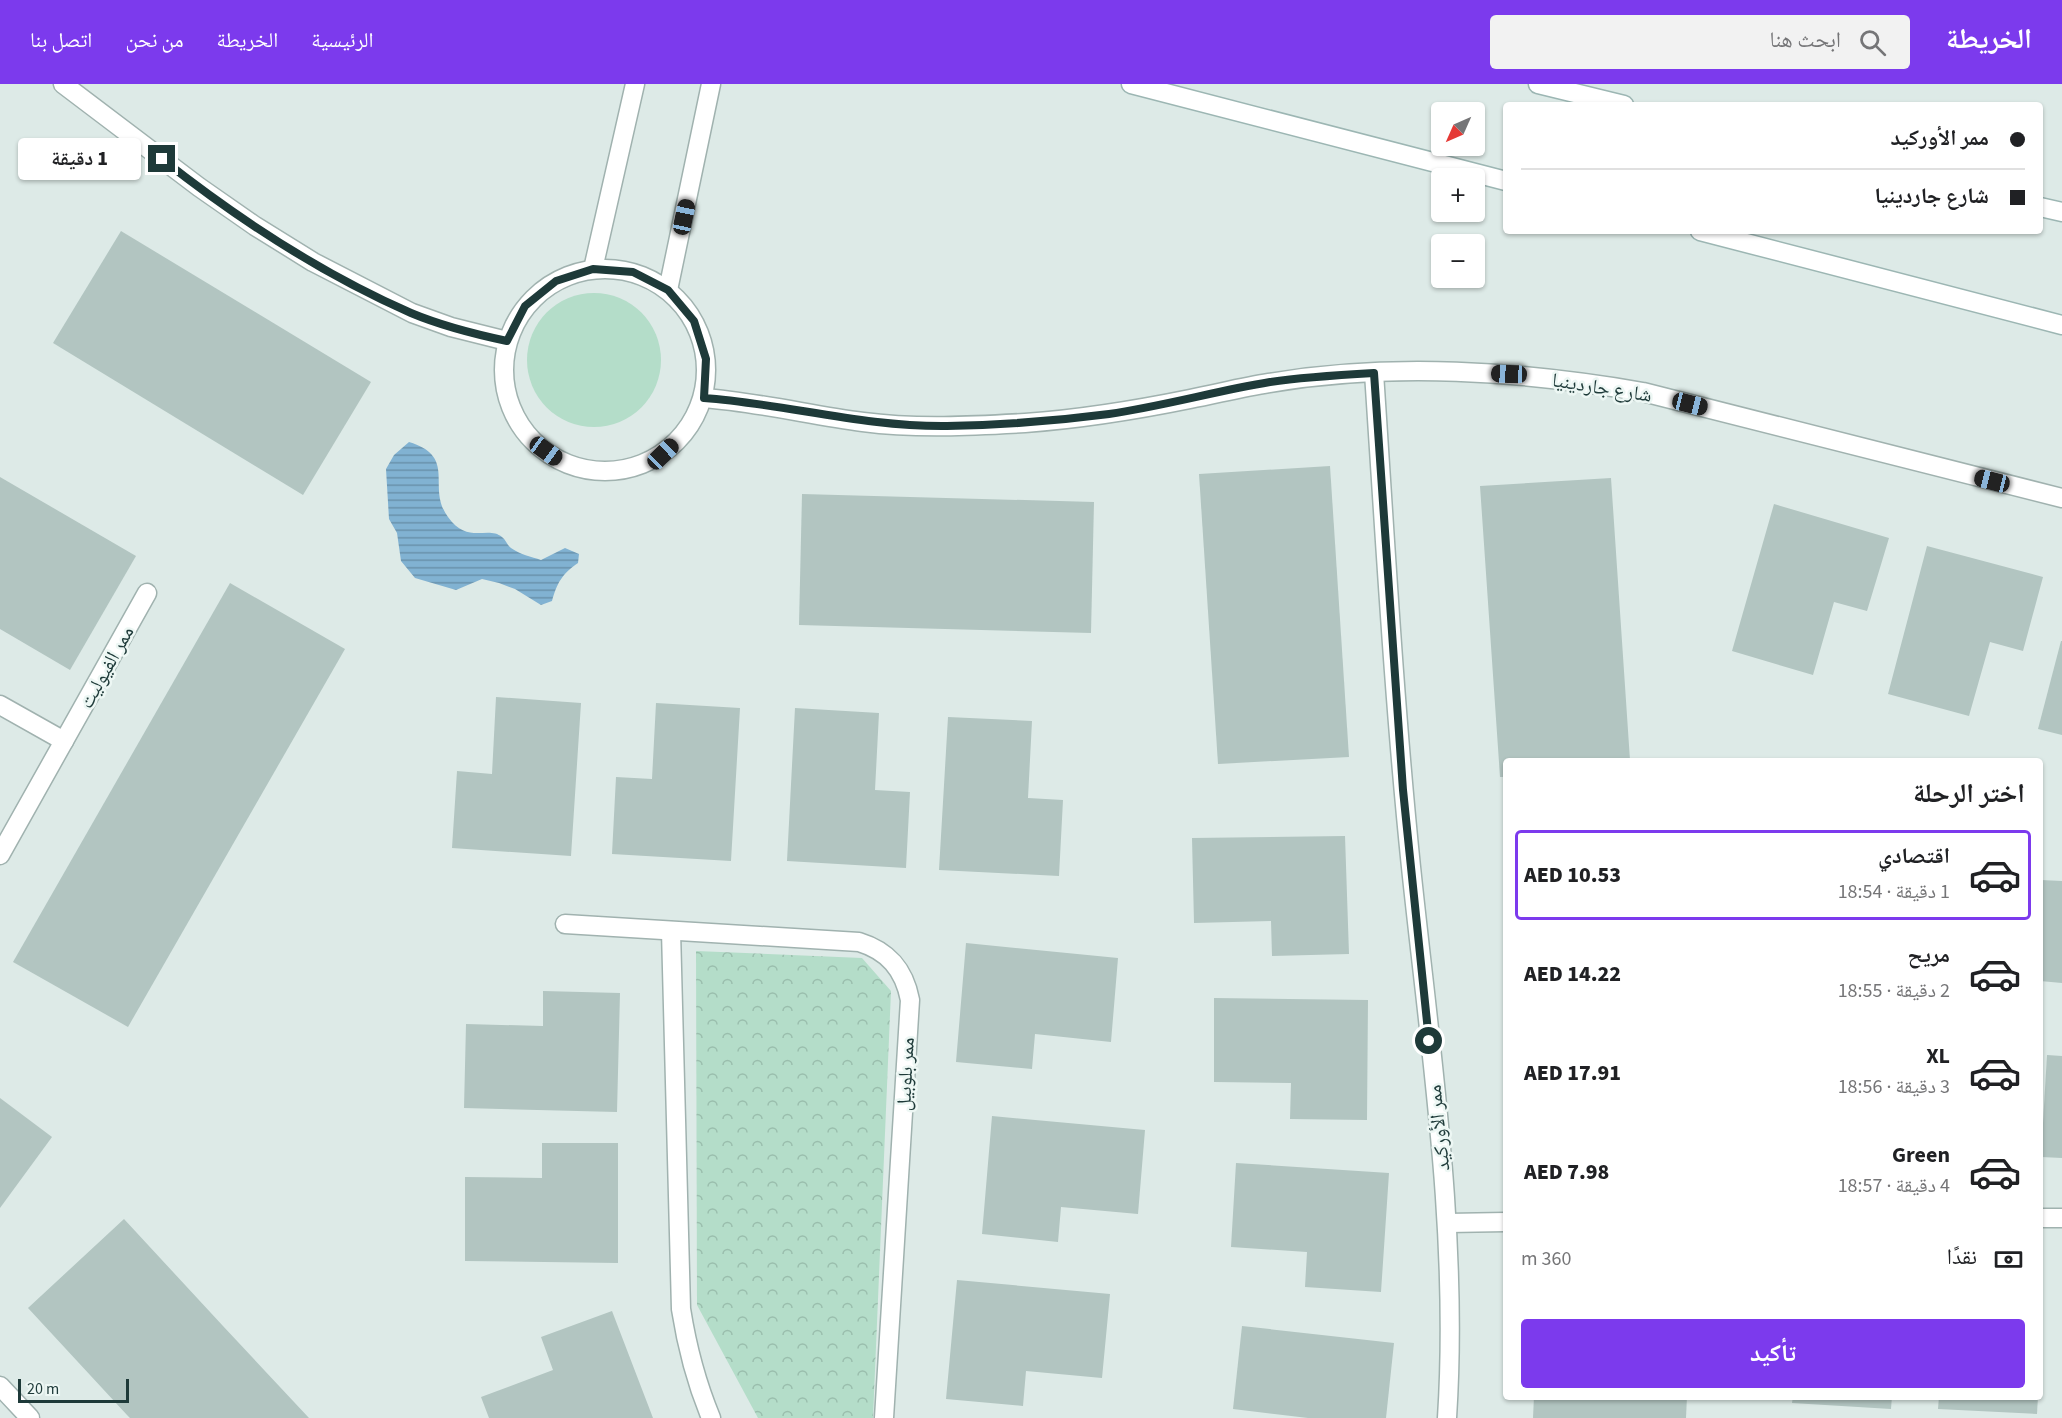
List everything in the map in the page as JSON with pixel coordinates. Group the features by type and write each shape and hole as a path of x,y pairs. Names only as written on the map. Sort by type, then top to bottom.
{"street":[{"path":"63,84 198,187 313,262 412,313 451,327 507,341"},
{"path":"593,269 635,84"},
{"path":"668,290 711,84"},
{"path":"1131,84 1503,180"},
{"path":"1538,84 1612,102"},
{"path":"2043,208 2062,212"},
{"path":"1712,234 2062,324"},
{"path":"593,269 633,272 668,290 694,321 706,359 704,398 688,430 663,454 630,469 595,471 572,465 561,461 532,441 512,411 504,377 507,341 525,306 556,281 593,269"},
{"name":"شارع جاردينيا","path":"704,398 866,422 945,426 1027,423 1108,414 1189,400 1269,382 1374,373 1441,371 1509,374 1576,381 1643,392 2062,498"},
{"name":"ممر الأوركيد","path":"1374,373 1403,790 1448,1223 1450,1318 1448,1418"},
{"name":"ممر الفيوليت","path":"0,855 147,593"},
{"path":"0,705 64,741"},
{"name":"ممر بلوبيل","path":"564,924 859,942 874,947 888,956 899,969 907,984 910,1000 884,1418"},
{"path":"671,931 681,1309 687,1350 699,1391 711,1418"},
{"path":"2043,1218 2062,1218"},
{"path":"1448,1223 1503,1222"},
{"path":"0,1386 30,1418"}],"green space":[{"path":"594,293 619,299 641,313 655,335 661,360 655,385 641,407 619,421 594,427 569,421 547,407 533,385 527,360 533,335 547,313 569,299"},
{"path":"696,951 862,958 891,991 873,1418 758,1418 697,1305"}],"water":[{"path":"409,442 424,448 433,456 439,474 442,506 455,525 470,532 496,534 514,550 541,560 565,548 579,554 578,563 561,579 552,601 541,605 515,589 482,579 456,590 415,578 401,561 397,533 389,519 386,469 394,455"}],"building":[{"path":"121,231 371,382 303,495 53,343"},
{"path":"1330,466 1349,757 1218,764 1199,474"},
{"path":"0,477 136,556 70,670 0,629"},
{"path":"1611,478 1630,758 1503,758 1503,777 1500,777 1480,486"},
{"path":"802,494 1094,502 1091,633 799,625"},
{"path":"1774,504 1889,538 1867,611 1834,602 1813,675 1732,651"},
{"path":"1927,546 2043,577 2023,651 1990,642 1969,716 1888,694"},
{"path":"230,583 345,649 128,1027 13,962"},
{"path":"2062,641 2062,735 2038,729"},
{"path":"496,697 581,703 571,856 452,848 457,771 492,774"},
{"path":"656,703 740,708 731,861 612,854 616,777 652,779"},
{"path":"795,708 879,713 875,790 910,792 906,868 787,861"},
{"path":"948,717 1032,721 1028,798 1063,800 1059,876 939,870"},
{"path":"1345,836 1349,954 1272,956 1271,921 1194,923 1192,838"},
{"path":"2043,880 2062,881 2062,983 2043,981"},
{"path":"966,943 1118,958 1111,1042 1035,1034 1032,1069 956,1062"},
{"path":"543,991 620,993 617,1112 464,1108 466,1024 543,1026"},
{"path":"1214,998 1368,1000 1367,1120 1290,1119 1291,1083 1214,1082"},
{"path":"2047,1055 2062,1056 2062,1158 2043,1157"},
{"path":"0,1098 52,1137 0,1208"},
{"path":"992,1116 1145,1130 1138,1214 1061,1207 1058,1242 982,1234"},
{"path":"542,1143 618,1143 618,1263 465,1261 465,1177 542,1178"},
{"path":"1236,1163 1389,1173 1381,1292 1305,1287 1307,1252 1231,1247"},
{"path":"124,1219 309,1418 130,1418 127,1415 28,1308"},
{"path":"957,1280 1110,1294 1102,1378 1026,1371 1023,1406 946,1399"},
{"path":"612,1311 653,1418 489,1418 481,1397 553,1370 541,1337"},
{"path":"1242,1326 1394,1343 1386,1418 1308,1418 1233,1409"},
{"path":"1534,1400 1687,1400 1686,1418 1533,1418"},
{"path":"1792,1400 1892,1400 1891,1409 1792,1403"},
{"path":"1939,1400 2038,1400 2037,1414 1938,1409"}],"route":[{"path":"162,159 255,226 313,262 412,313 468,332 507,341 525,306 556,281 593,269 633,272 668,290 694,321 706,359 704,398 866,422 945,426 1027,423 1108,414 1189,400 1269,382 1374,373 1403,790 1429,1041"}]}
